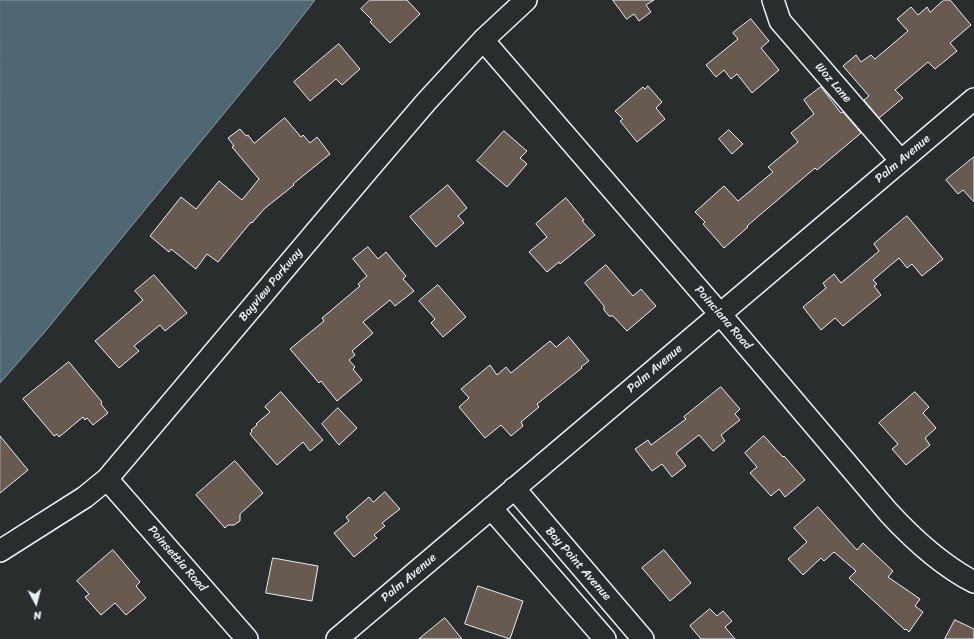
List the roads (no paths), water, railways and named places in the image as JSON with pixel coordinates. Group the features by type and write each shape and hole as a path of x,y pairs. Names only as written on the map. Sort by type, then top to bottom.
{"street":[{"name":"Bayview Parkway","path":"0,551 85,497 107,478 426,102 483,40 526,0"},
{"name":"Woz Lane","path":"772,0 780,21 900,161"},
{"name":"Poinciana Road","path":"483,40 902,527 938,559 974,582"},
{"name":"Palm Avenue","path":"337,639 974,99"},
{"name":"Poinsettia Road","path":"107,478 247,639"},
{"name":"Bay Point Avenue","path":"514,488 642,639"},
{"path":"491,508 605,639"}],"water":[{"path":"0,0 315,0 280,45 43,334 0,383"}]}
